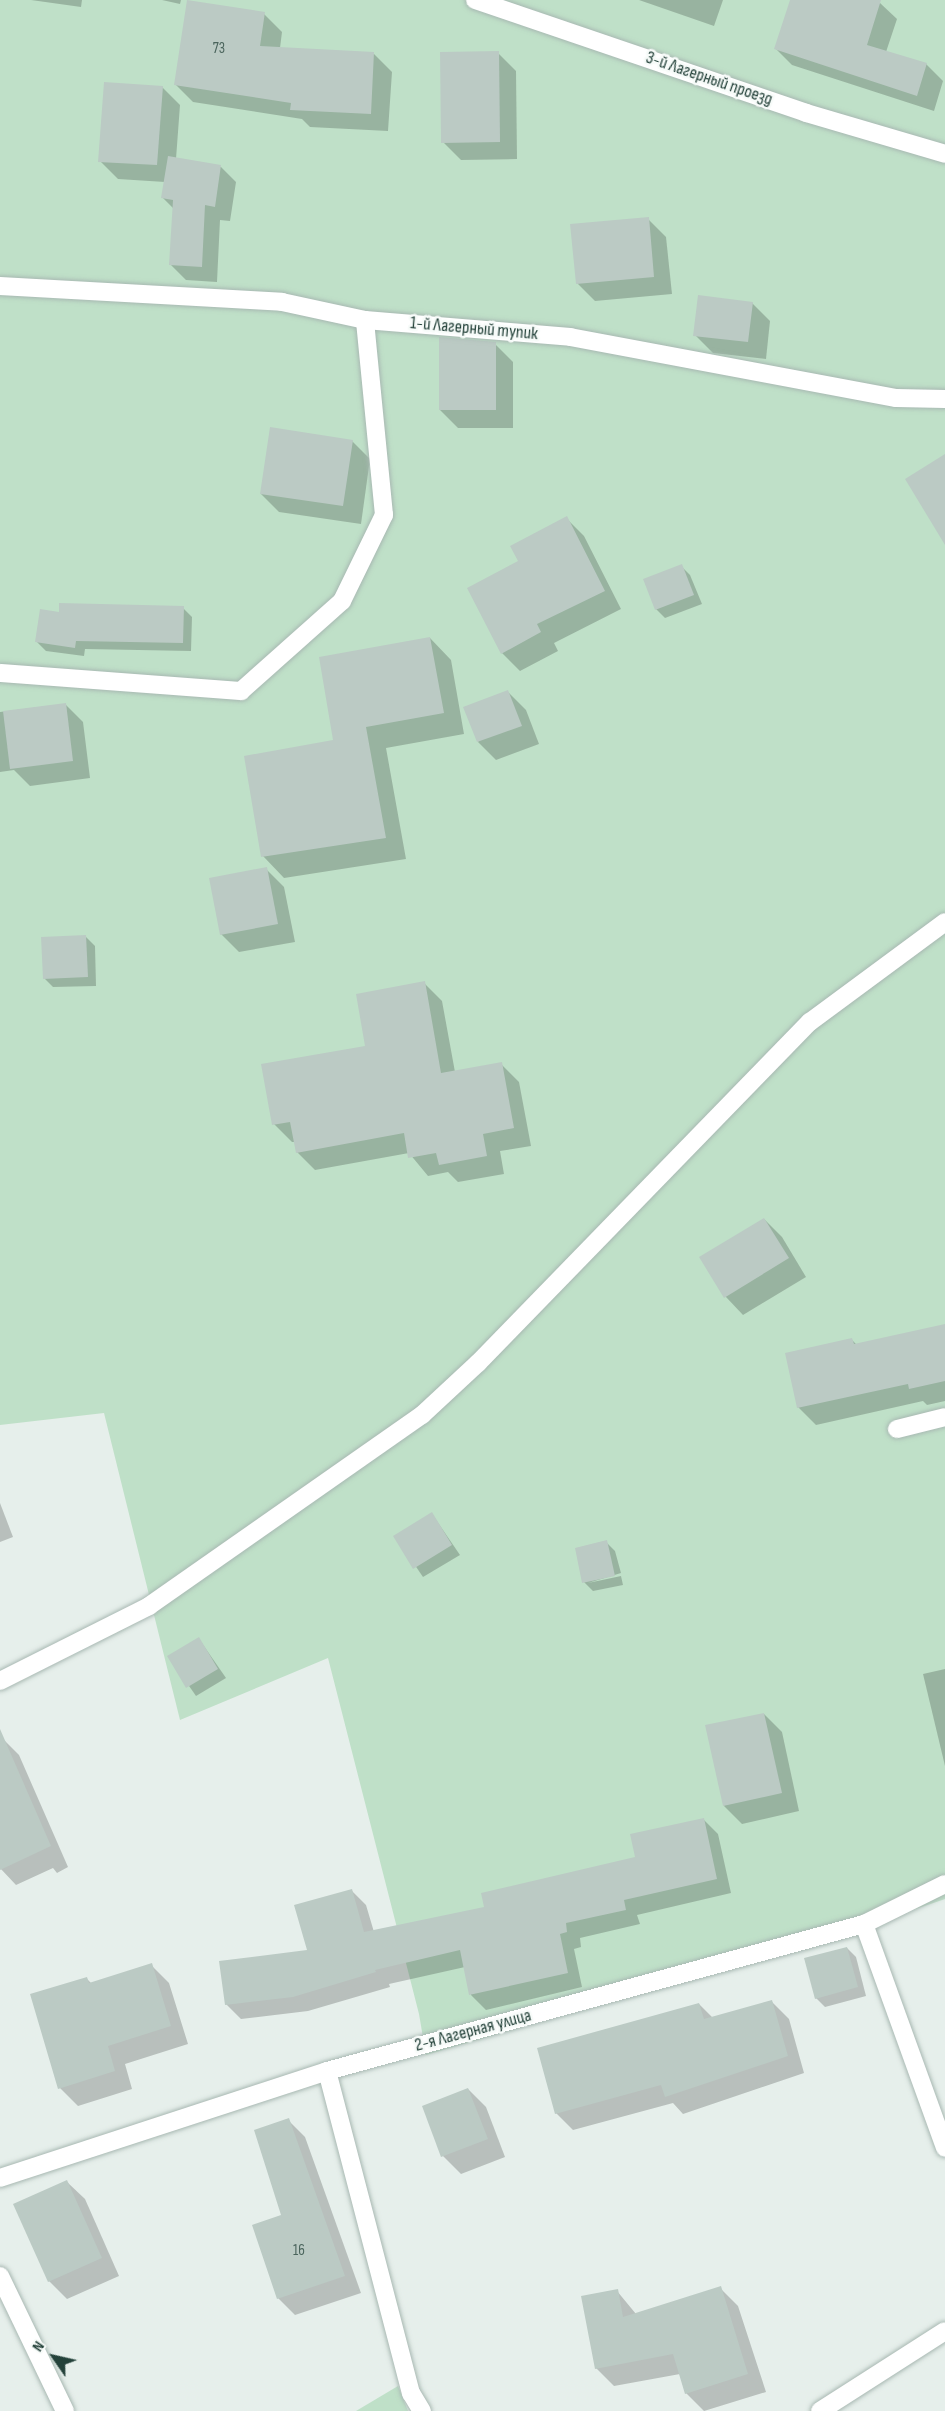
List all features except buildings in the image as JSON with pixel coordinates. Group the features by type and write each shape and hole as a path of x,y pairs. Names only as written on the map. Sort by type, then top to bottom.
{"street":[{"name":"3-й Лагерный проезд","path":"475,0 806,113 945,154"},
{"name":"1-й Лагерный тупик","path":"0,286 282,302 365,320 570,337 896,398 945,399"},
{"path":"0,673 241,692 342,601 384,516 365,320"},
{"path":"0,1681 149,1606 422,1415 486,1354 810,1022 945,922"},
{"path":"897,1429 945,1417"},
{"name":"2-я Лагерная улица","path":"0,2178 327,2071 864,1924 945,1884"},
{"path":"864,1924 945,2148"},
{"path":"327,2071 411,2393 422,2411"},
{"path":"0,2276 65,2411"},
{"path":"820,2411 945,2331"}],"green space":[{"path":"0,0 945,0 945,1899 863,1927 426,2055 419,2014 328,1658 180,1720 104,1413 0,1425"},
{"path":"398,2386 408,2411 356,2411"}]}
